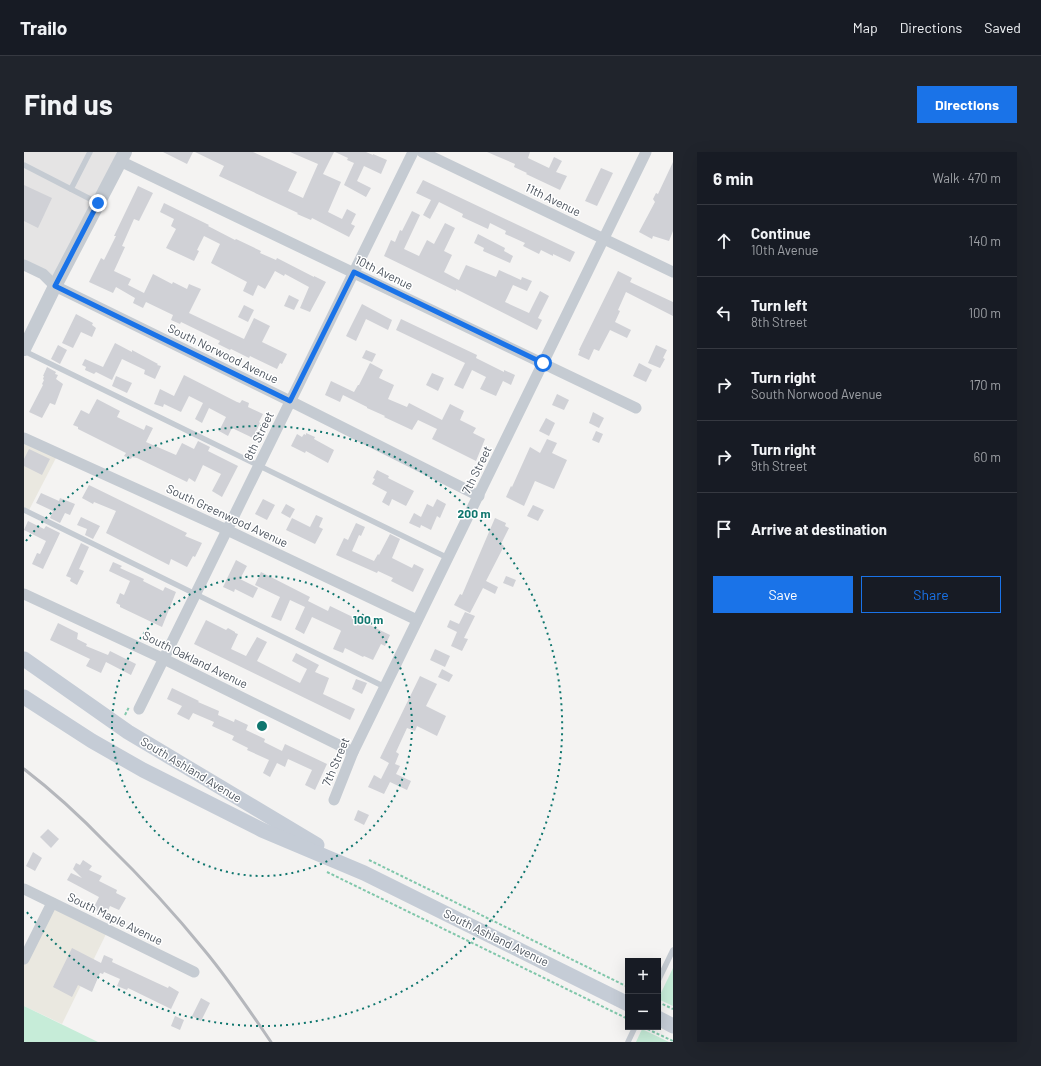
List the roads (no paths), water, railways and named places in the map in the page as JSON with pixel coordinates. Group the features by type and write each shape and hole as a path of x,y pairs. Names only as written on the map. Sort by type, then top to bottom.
{"main road":[{"name":"South Ashland Avenue","path":"24,659 128,732 367,866 625,1002"},
{"name":"South Ashland Avenue","path":"24,698 117,756 262,830 367,866"},
{"path":"117,756 128,732"},
{"path":"661,1020 673,1026"}],"street":[{"name":"8th Street","path":"139,710 413,152"},
{"name":"11th Avenue","path":"422,152 673,272"},
{"name":"7th Street","path":"334,800 353,752 646,152"},
{"name":"10th Avenue","path":"123,156 354,272 636,408"},
{"path":"24,350 55,286 123,156"},
{"name":"South Norwood Avenue","path":"24,265 43,274 55,286 290,401 479,496"},
{"name":"South Greenwood Avenue","path":"24,438 227,530 418,620"},
{"name":"South Oakland Avenue","path":"24,594 164,659 353,752"},
{"name":"South Maple Avenue","path":"24,889 194,972"},
{"path":"24,959 52,902"}],"lane":[{"path":"71,189 90,152"},
{"path":"24,165 98,203"},
{"path":"24,350 448,558"},
{"path":"24,510 385,687"},
{"path":"661,975 673,950"},
{"path":"628,1042 634,1030"}],"railway":[{"path":"24,769 77,814 158,896 214,962 271,1042"}]}
